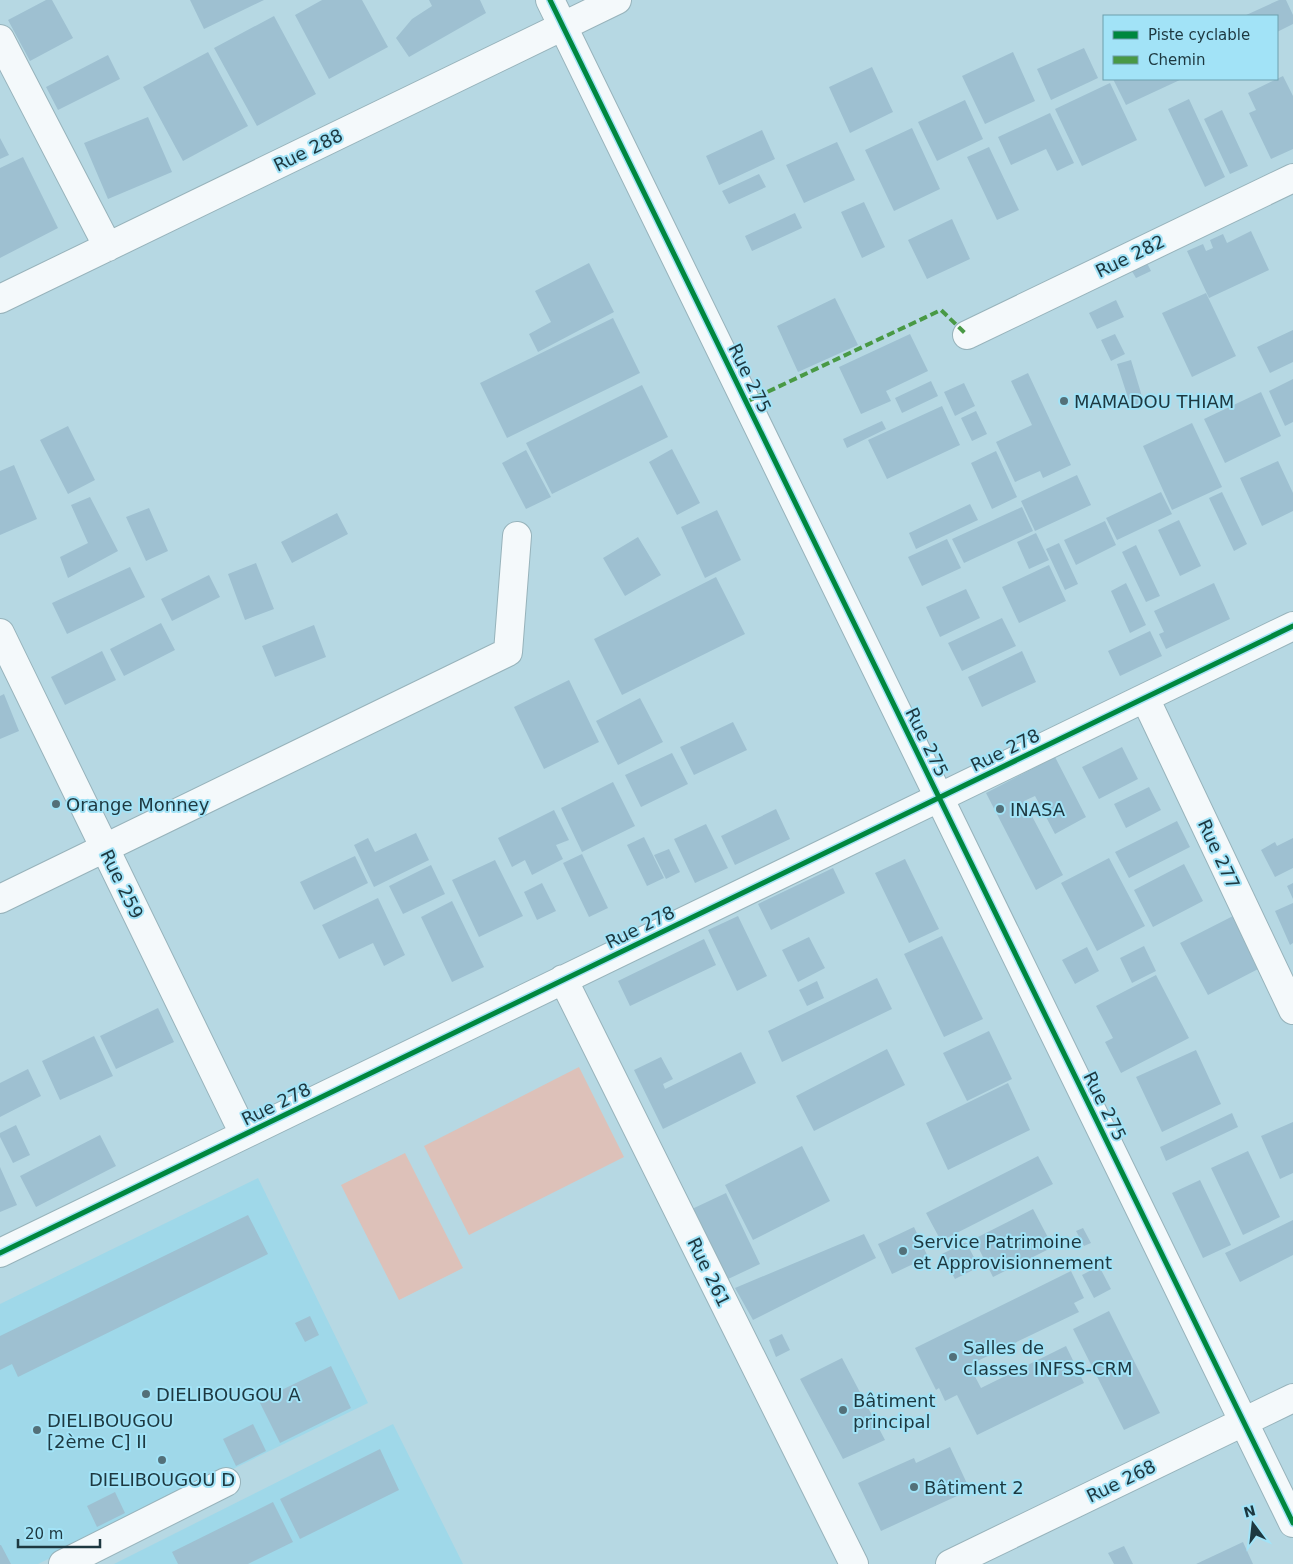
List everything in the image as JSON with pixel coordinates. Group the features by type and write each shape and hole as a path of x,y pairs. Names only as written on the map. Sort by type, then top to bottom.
{"street":[{"name":"Rue 275","path":"550,0 1293,1524"},
{"name":"Rue 288","path":"0,299 617,0"},
{"path":"0,39 108,247"},
{"name":"Rue 282","path":"967,335 1293,178"},
{"path":"0,899 508,652 517,536"},
{"name":"Rue 278","path":"0,1253 1293,626"},
{"name":"Rue 259","path":"0,633 244,1134"},
{"name":"Rue 277","path":"1145,698 1293,1010"},
{"name":"Rue 261","path":"563,980 854,1564"},
{"name":"Rue 268","path":"950,1564 1293,1398"},
{"path":"63,1564 226,1482"}],"shaded area":[{"path":"579,1067 624,1157 469,1235 424,1146"},
{"path":"405,1153 463,1268 399,1300 341,1185"},
{"path":"258,1178 368,1403 38,1564 0,1564 0,1304"},
{"path":"393,1424 463,1564 114,1564"}],"building":[{"path":"46,0 52,0 73,38 30,61 8,20"},
{"path":"190,0 264,0 204,29"},
{"path":"322,0 362,0 388,47 329,79 295,15"},
{"path":"429,0 480,0 486,13 409,57 396,38 412,19 432,6"},
{"path":"1279,0 1286,0 1293,15 1293,24 1278,32 1278,15 1246,15"},
{"path":"274,16 316,94 257,126 214,48"},
{"path":"1084,48 1098,78 1051,100 1037,69"},
{"path":"208,52 248,126 183,161 143,87"},
{"path":"1013,52 1035,101 985,124 962,76"},
{"path":"108,55 120,79 58,110 46,87"},
{"path":"872,67 893,112 850,133 829,87"},
{"path":"1283,76 1293,96 1293,149 1271,159 1249,113 1256,110 1248,93"},
{"path":"1114,80 1180,80 1126,105"},
{"path":"1110,83 1137,140 1082,166 1055,109"},
{"path":"1189,99 1225,177 1205,187 1168,109"},
{"path":"965,100 983,139 937,161 918,122"},
{"path":"1222,110 1248,166 1230,174 1204,119"},
{"path":"1050,113 1074,163 1057,171 1046,149 1011,165 998,137"},
{"path":"148,117 172,172 108,199 84,143"},
{"path":"912,128 940,189 894,211 865,150"},
{"path":"762,130 775,159 719,185 706,156"},
{"path":"0,138 9,155 0,159"},
{"path":"837,142 855,180 804,203 786,165"},
{"path":"989,147 1019,210 997,220 967,157"},
{"path":"23,157 58,228 0,258 0,168"},
{"path":"759,174 766,187 729,204 722,191"},
{"path":"864,202 885,247 862,258 841,212"},
{"path":"795,213 802,228 752,251 745,236"},
{"path":"952,219 970,259 927,279 908,240"},
{"path":"1251,231 1269,270 1209,298 1187,251 1203,244 1206,251 1213,248 1210,240 1223,234 1227,243"},
{"path":"1146,261 1151,271 1136,278 1130,268"},
{"path":"589,263 614,312 538,352 529,334 551,322 535,291"},
{"path":"1206,293 1236,356 1192,377 1162,313"},
{"path":"835,298 858,345 798,372 777,326"},
{"path":"1116,300 1124,317 1097,329 1089,313"},
{"path":"613,318 640,373 507,438 480,383"},
{"path":"1293,330 1293,362 1270,373 1257,347"},
{"path":"910,334 928,371 886,391 891,401 861,414 839,367"},
{"path":"1115,334 1125,354 1111,361 1101,340"},
{"path":"1131,360 1144,403 1131,407 1117,364"},
{"path":"1028,373 1071,465 1043,478 1040,471 1015,482 996,442 1032,425 1011,381"},
{"path":"1293,379 1293,422 1285,426 1269,391"},
{"path":"931,381 938,396 902,413 895,398"},
{"path":"964,383 975,406 955,416 944,392"},
{"path":"642,385 668,437 552,494 526,443"},
{"path":"1261,392 1281,436 1225,463 1204,419"},
{"path":"942,406 960,445 887,479 868,440"},
{"path":"976,411 987,434 972,441 961,418"},
{"path":"882,421 886,429 847,448 843,439"},
{"path":"1192,423 1222,487 1172,510 1143,446"},
{"path":"68,426 95,480 68,494 40,440"},
{"path":"672,449 700,503 677,515 649,462"},
{"path":"526,450 551,497 526,509 502,463"},
{"path":"996,451 1017,497 992,509 971,463"},
{"path":"1278,461 1293,493 1293,511 1262,526 1240,478"},
{"path":"14,465 37,519 0,535 0,471"},
{"path":"1077,475 1091,505 1035,531 1021,501"},
{"path":"1161,492 1172,514 1117,540 1106,518"},
{"path":"1222,492 1247,544 1234,551 1209,498"},
{"path":"90,497 118,551 68,578 60,557 88,543 71,505"},
{"path":"970,504 978,520 916,549 909,533"},
{"path":"1022,507 1033,531 964,563 952,539"},
{"path":"149,508 168,551 146,561 126,517"},
{"path":"717,510 741,560 705,578 681,527"},
{"path":"337,513 348,534 292,563 281,542"},
{"path":"1179,520 1201,566 1180,576 1158,530"},
{"path":"1105,521 1116,545 1076,565 1064,540"},
{"path":"1036,533 1049,560 1029,569 1017,542"},
{"path":"638,537 661,575 625,596 603,558"},
{"path":"947,539 961,568 922,586 908,557"},
{"path":"1059,543 1078,584 1065,590 1046,549"},
{"path":"1136,545 1160,596 1146,602 1122,552"},
{"path":"256,563 274,609 245,620 228,574"},
{"path":"1049,565 1066,601 1019,623 1002,587"},
{"path":"130,567 145,597 67,634 52,603"},
{"path":"209,575 220,597 172,621 161,599"},
{"path":"716,577 745,634 622,695 594,639"},
{"path":"1126,583 1146,625 1130,633 1111,591"},
{"path":"1214,583 1230,619 1166,649 1159,634 1164,632 1154,611"},
{"path":"966,589 980,618 940,637 926,607"},
{"path":"1002,618 1016,646 962,671 948,643"},
{"path":"161,623 175,650 124,676 110,649"},
{"path":"314,625 326,657 275,677 262,646"},
{"path":"1150,631 1162,656 1120,676 1108,651"},
{"path":"102,651 116,680 65,705 51,677"},
{"path":"1022,651 1036,682 982,707 968,677"},
{"path":"569,680 599,742 544,769 514,707"},
{"path":"4,694 19,731 0,739 0,696"},
{"path":"640,698 663,742 618,765 596,721"},
{"path":"733,722 747,750 694,775 680,747"},
{"path":"1122,747 1138,779 1099,799 1082,767"},
{"path":"672,753 688,784 641,807 625,775"},
{"path":"1055,757 1086,817 1055,834 1035,796 1024,801 1063,875 1036,890 986,793"},
{"path":"613,782 635,826 582,852 561,808"},
{"path":"1149,787 1161,810 1126,828 1114,804"},
{"path":"776,809 790,839 735,865 721,836"},
{"path":"554,810 569,840 556,845 563,859 532,875 525,860 512,867 498,838"},
{"path":"1177,821 1190,847 1129,878 1115,852"},
{"path":"706,824 728,868 695,883 674,839"},
{"path":"416,833 429,860 374,887 354,845 368,838 375,852"},
{"path":"644,837 664,878 647,886 627,845"},
{"path":"1293,838 1293,868 1275,877 1261,850 1275,842 1277,846"},
{"path":"669,849 680,872 666,879 654,855"},
{"path":"582,854 608,908 589,917 563,863"},
{"path":"355,856 368,883 314,910 300,882"},
{"path":"1109,858 1145,926 1097,951 1061,883"},
{"path":"905,859 939,929 909,943 875,873"},
{"path":"495,860 523,916 479,937 452,880"},
{"path":"1184,864 1203,901 1153,927 1134,890"},
{"path":"431,865 445,894 403,914 389,886"},
{"path":"833,868 845,893 771,930 758,904"},
{"path":"542,883 556,911 537,920 524,892"},
{"path":"1293,883 1293,899 1287,886"},
{"path":"378,898 405,955 384,966 373,943 339,959 322,925"},
{"path":"452,901 484,967 452,982 421,917"},
{"path":"1293,903 1293,943 1290,945 1275,911"},
{"path":"1235,915 1262,967 1208,995 1180,943"},
{"path":"738,916 767,976 737,991 708,930"},
{"path":"942,936 983,1019 944,1037 904,954"},
{"path":"809,937 825,968 798,982 782,950"},
{"path":"704,939 716,965 630,1006 618,981"},
{"path":"1144,946 1156,971 1132,983 1120,958"},
{"path":"1087,947 1099,971 1075,984 1062,960"},
{"path":"1156,975 1189,1038 1121,1073 1105,1042 1113,1038 1096,1006"},
{"path":"877,978 892,1009 782,1062 768,1031"},
{"path":"817,981 824,998 807,1006 799,990"},
{"path":"158,1008 174,1042 116,1069 100,1036"},
{"path":"989,1031 1012,1079 967,1101 943,1053"},
{"path":"94,1036 113,1076 60,1100 42,1061"},
{"path":"887,1049 905,1085 814,1131 796,1096"},
{"path":"1196,1050 1221,1104 1162,1132 1136,1077"},
{"path":"741,1052 756,1083 663,1129 634,1070 661,1057 673,1079 663,1084 665,1089"},
{"path":"28,1069 41,1096 0,1117 0,1083"},
{"path":"1008,1083 1030,1130 948,1170 926,1123"},
{"path":"1232,1113 1238,1127 1166,1161 1160,1147"},
{"path":"1293,1122 1293,1173 1280,1179 1261,1136"},
{"path":"16,1125 30,1155 13,1163 0,1137 0,1133"},
{"path":"100,1135 116,1166 36,1207 20,1176"},
{"path":"802,1146 830,1201 753,1240 725,1185"},
{"path":"1248,1151 1280,1217 1243,1235 1211,1168"},
{"path":"1038,1156 1053,1184 941,1241 926,1213"},
{"path":"0,1167 17,1205 0,1212"},
{"path":"1200,1180 1231,1245 1203,1258 1172,1193"},
{"path":"726,1193 760,1264 726,1280 692,1209"},
{"path":"1033,1209 1053,1247 993,1277 974,1239"},
{"path":"248,1215 268,1254 18,1377 12,1364 0,1370 0,1336"},
{"path":"1293,1220 1293,1255 1240,1282 1225,1253"},
{"name":"Service Patrimoine et Approvisionnement","path":"914,1227 928,1257 892,1274 878,1244"},
{"path":"1083,1228 1091,1243 1084,1246 1076,1231"},
{"path":"864,1234 876,1258 753,1320 735,1288"},
{"path":"966,1242 979,1267 955,1279 942,1254"},
{"path":"1099,1266 1111,1289 1094,1298 1082,1275"},
{"name":"Salles de classes INFSS-CRM","path":"1071,1271 1084,1298 1074,1303 1079,1312 969,1365 981,1388 1066,1346 1084,1383 977,1435 957,1395 945,1401 939,1388 936,1390 915,1348"},
{"path":"1109,1311 1160,1413 1124,1430 1073,1329"},
{"path":"310,1316 319,1335 305,1342 295,1323"},
{"path":"782,1334 790,1350 776,1357 769,1340"},
{"name":"Bâtiment principal","path":"842,1358 885,1440 843,1459 800,1379"},
{"path":"331,1366 351,1408 280,1443 259,1401"},
{"path":"253,1424 266,1451 236,1466 223,1439"},
{"name":"Bâtiment 2","path":"950,1447 970,1490 881,1531 858,1483 914,1458 916,1463"},
{"path":"380,1449 399,1490 300,1539 280,1499"},
{"path":"115,1492 125,1513 97,1527 87,1506"},
{"path":"273,1502 293,1542 248,1564 178,1564 172,1552"},
{"path":"1243,1542 1253,1564 1196,1564"},
{"path":"1,1545 11,1564 0,1564"},
{"path":"1124,1546 1133,1564 1114,1564 1108,1553"}],"marked path":[{"path":"746,402 941,310 967,335"}],"cycle path":[{"path":"550,0 1293,1523"},
{"path":"0,1253 1293,626"}],"place":[{"name":"MAMADOU THIAM","path":"1064,401"},
{"name":"Orange Monney","path":"56,804"},
{"name":"INASA","path":"1000,809"},
{"name":"Service Patrimoine et Approvisionnement","path":"903,1251"},
{"name":"Salles de classes INFSS-CRM","path":"953,1357"},
{"name":"DIELIBOUGOU A","path":"146,1394"},
{"name":"Bâtiment principal","path":"843,1410"},
{"name":"DIELIBOUGOU [2ème C] II","path":"37,1430"},
{"name":"DIELIBOUGOU D","path":"162,1460"},
{"name":"Bâtiment 2","path":"914,1487"}]}
